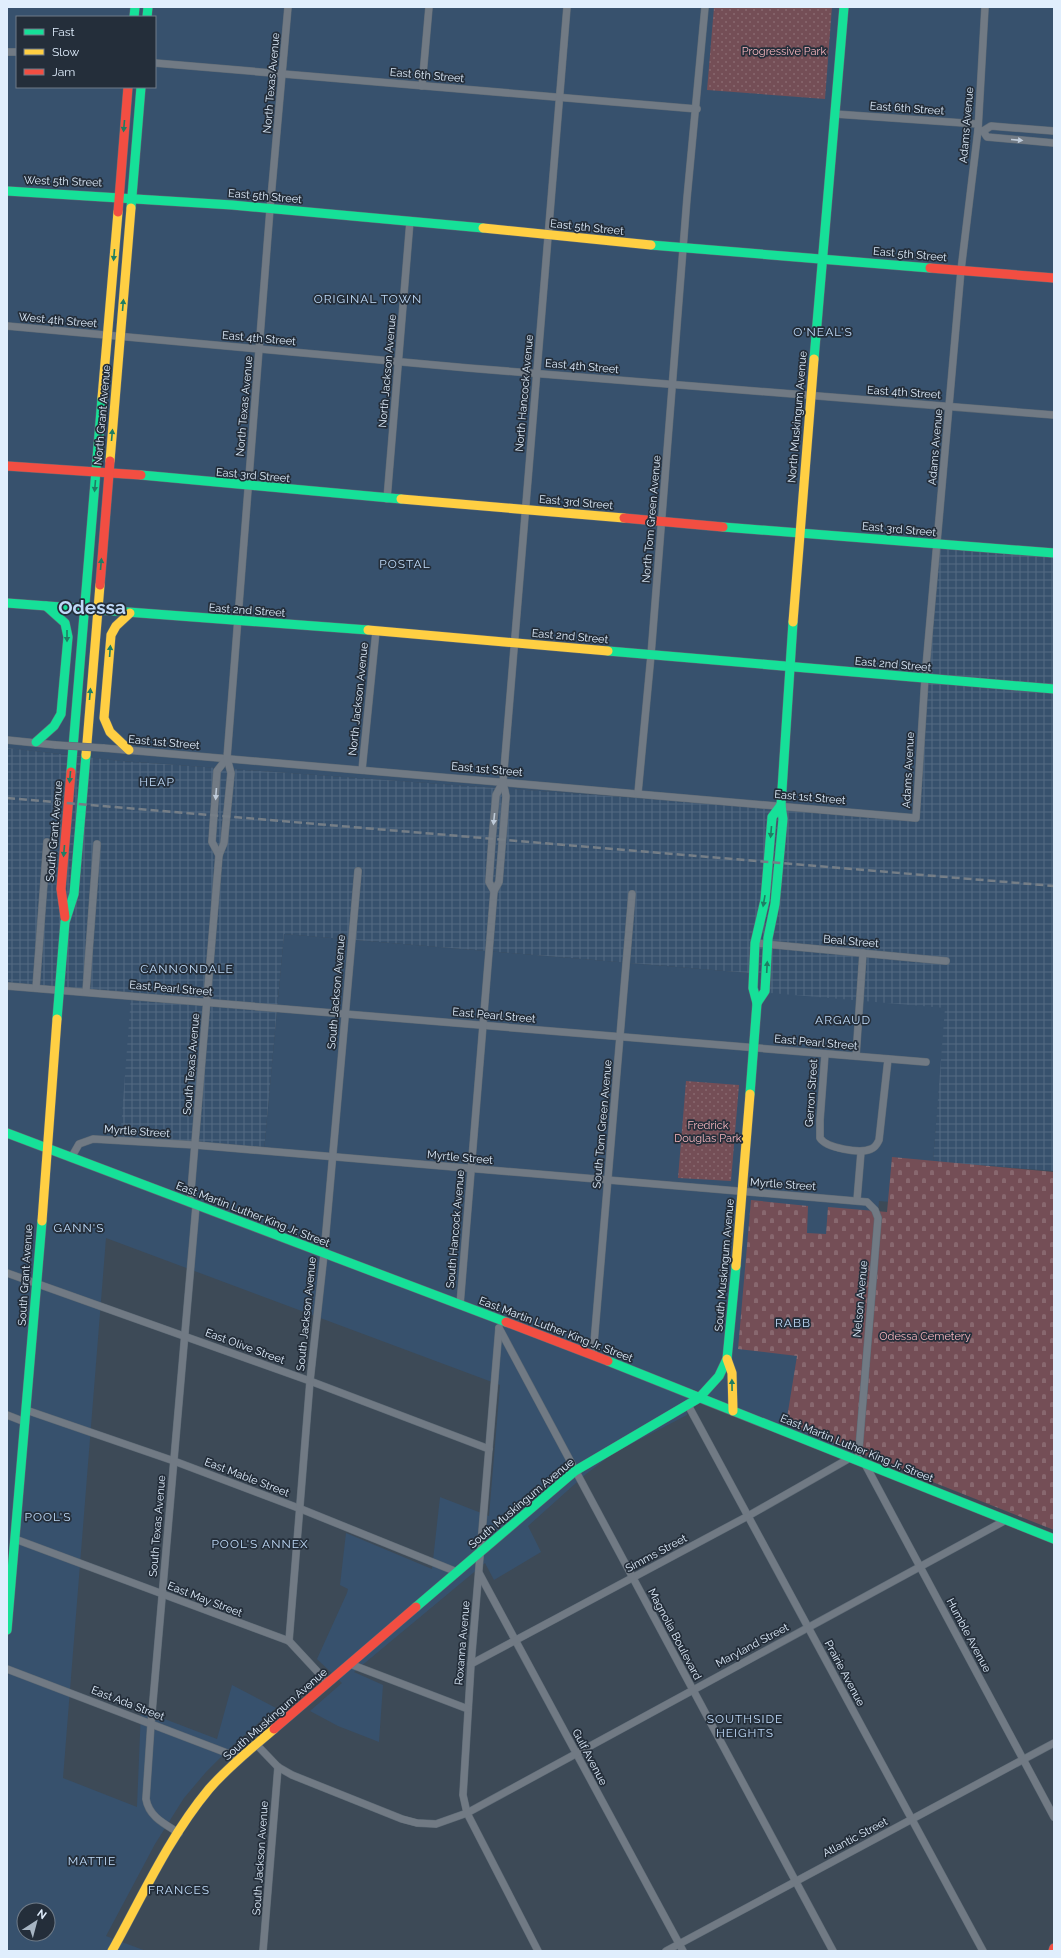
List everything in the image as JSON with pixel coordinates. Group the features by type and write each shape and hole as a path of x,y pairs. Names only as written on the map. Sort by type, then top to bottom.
{"street":[{"name":"North Texas Avenue","path":"227,758 270,209 288,7"},
{"path":"422,86 429,7"},
{"name":"North Hancock Avenue","path":"503,782 567,7"},
{"path":"697,109 705,7"},
{"name":"North Muskingum Avenue","path":"779,863 783,819 781,805 799,533 844,7"},
{"name":"Adams Avenue","path":"916,818 925,678 961,270 980,128 985,7"},
{"name":"East 6th Street","path":"156,63 697,109"},
{"name":"North Grant Avenue","path":"73,742 128,88"},
{"name":"North Grant Avenue","path":"86,744 141,88"},
{"name":"North Tom Green Avenue","path":"638,793 651,655 687,198 697,109"},
{"name":"East 6th Street","path":"835,114 980,128 991,126 1054,131"},
{"name":"East 6th Street","path":"980,128 987,137 1054,143"},
{"name":"West 5th Street","path":"7,191 119,196"},
{"name":"East 5th Street","path":"119,196 410,221 547,235 1054,278"},
{"name":"North Jackson Avenue","path":"387,499 410,221"},
{"name":"West 4th Street","path":"7,326 108,335"},
{"name":"East 4th Street","path":"108,335 811,397 1054,415"},
{"name":"East 3rd Street","path":"7,466 109,472 249,487 387,499 937,545 1054,553"},
{"name":"East 2nd Street","path":"7,603 376,631 791,668 1054,689"},
{"path":"36,742 54,726 61,714 68,637 65,623 46,606"},
{"path":"129,750 109,732 105,723 104,712 111,635 116,626 130,613"},
{"name":"North Jackson Avenue","path":"362,770 376,631"},
{"name":"East 1st Street","path":"7,740 781,805 916,818"},
{"name":"South Grant Avenue","path":"7,1630 10,1558 15,1539 37,1284 46,1148 65,922 61,890 73,742"},
{"name":"South Grant Avenue","path":"65,922 74,894 86,744"},
{"name":"South Texas Avenue","path":"219,855 212,842 217,771 227,758"},
{"name":"South Texas Avenue","path":"179,1833 156,1818 147,1806 151,1724 184,1335 193,1204 195,1146 219,855 224,843 231,773 227,758"},
{"name":"South Hancock Avenue","path":"460,1305 494,891 489,882 492,840 496,795 503,782"},
{"name":"North Muskingum Avenue","path":"768,862 772,817 781,805"},
{"path":"36,988 47,842"},
{"path":"86,992 97,844"},
{"name":"South Muskingum Avenue","path":"112,1951 179,1833 205,1794 240,1758 575,1471 699,1398 719,1376 727,1359 743,1192 758,1003 753,988 755,943 765,900 768,862"},
{"name":"South Muskingum Avenue","path":"758,1003 766,991 768,945 775,904 779,863"},
{"name":"South Jackson Avenue","path":"289,1641 301,1509 310,1381 324,1254 358,871"},
{"name":"South Tom Green Avenue","path":"593,1355 632,894"},
{"name":"Beal Street","path":"755,943 946,961"},
{"path":"856,1056 863,953"},
{"name":"East Pearl Street","path":"7,986 926,1062"},
{"name":"Gerron Street","path":"825,1054 820,1138 828,1145 861,1152"},
{"path":"857,1200 861,1152 872,1149 876,1146 879,1140 888,1059"},
{"name":"East Martin Luther King Jr. Street","path":"7,1134 460,1305 499,1324 593,1355 1053,1540"},
{"name":"Myrtle Street","path":"71,1158 79,1144 93,1139 857,1200"},
{"name":"Nelson Avenue","path":"857,1200 867,1202 872,1205 877,1212 878,1218 857,1461"},
{"name":"East Olive Street","path":"7,1273 310,1381 489,1449"},
{"name":"Roxanna Avenue","path":"499,1324 463,1782 466,1813 538,1951"},
{"name":"Magnolia Boulevard","path":"499,1324 575,1471 833,1951"},
{"path":"727,1359 732,1373 733,1411"},
{"name":"Prairie Avenue","path":"688,1405 983,1951"},
{"name":"East Mable Street","path":"26,1410 174,1461 301,1509 457,1572"},
{"path":"7,1415 25,1422"},
{"name":"Simms Street","path":"472,1664 748,1516 857,1461"},
{"name":"Humble Avenue","path":"857,1461 920,1567 1054,1817"},
{"name":"Maryland Street","path":"466,1813 1006,1520"},
{"name":"East May Street","path":"15,1539 289,1641 328,1683"},
{"name":"Gulf Avenue","path":"479,1573 683,1951"},
{"path":"350,1664 468,1709"},
{"name":"East Ada Street","path":"7,1669 240,1758"},
{"name":"Atlantic Street","path":"666,1951 1054,1743"},
{"path":"256,1744 278,1767 319,1787 417,1823 436,1824 466,1813"},
{"name":"South Jackson Avenue","path":"263,1951 278,1767"}],"shaded area":[{"path":"7,7 1054,7 1054,553 916,818 121,761 7,748"},
{"path":"937,545 1054,553 1054,1171 933,1162 945,1008 760,992 761,974 284,934 264,1151 120,1141 131,996 7,986 7,748 121,761 916,818"},
{"path":"284,934 761,974 946,1008 933,1162 891,1202 879,1201 858,1461 693,1389 687,1415 614,1453 586,1474 528,1526 541,1552 494,1580 485,1563 354,1672 383,1685 379,1742 338,1726 310,1711 342,1683 317,1659 348,1589 340,1585 346,1533 432,1569 440,1497 489,1516 500,1385 106,1238 63,1778 137,1807 141,1710 217,1739 232,1685 276,1708 234,1744 206,1772 184,1798 155,1844 106,1936 146,1951 7,1951 7,986 131,996 264,1151"}],"green space":[{"name":"Progressive Park","path":"714,7 832,7 825,99 707,90"},
{"name":"Fredrick Douglas Park","path":"686,1081 739,1085 731,1181 678,1178"},
{"name":"Odessa Cemetery","path":"892,1157 1054,1172 1054,1530 786,1424 797,1356 738,1349 751,1200 808,1206 807,1233 826,1234 828,1207 887,1212"}],"railway":[{"path":"7,798 1054,886"}],"traffic: fast":[{"path":"134,16 135,7"},
{"path":"147,16 148,7"},
{"path":"814,359 844,7"},
{"path":"131,208 141,88"},
{"path":"7,191 232,205 483,228"},
{"path":"651,245 930,268"},
{"path":"71,772 102,398"},
{"path":"141,475 401,499"},
{"path":"723,527 1054,553"},
{"path":"7,603 368,630"},
{"path":"36,742 54,726 61,714 68,637 65,623 46,606"},
{"path":"757,1003 765,991 768,938 775,904 783,819 781,805 793,622"},
{"path":"608,651 1054,689"},
{"path":"57,1019 65,922 74,894 86,755"},
{"path":"750,1094 757,1003 753,988 755,943 765,900 772,817 781,805"},
{"path":"7,1133 506,1322"},
{"path":"7,1630 42,1221"},
{"path":"416,1607 575,1471 699,1398 719,1376 727,1359 736,1266"},
{"path":"608,1361 1054,1539"}],"traffic: slow":[{"path":"110,461 131,208"},
{"path":"102,398 118,212"},
{"path":"483,228 651,245"},
{"path":"793,622 814,359"},
{"path":"401,499 624,518"},
{"path":"86,755 100,585"},
{"path":"129,750 110,732 104,718 111,635 116,626 130,613"},
{"path":"368,630 608,651"},
{"path":"42,1221 57,1019"},
{"path":"736,1266 750,1094"},
{"path":"727,1359 732,1373 733,1411"},
{"path":"112,1951 181,1827 209,1789 224,1773 274,1729"}],"traffic: jam":[{"path":"118,212 128,88"},
{"path":"930,268 1054,278"},
{"path":"100,585 110,461"},
{"path":"7,466 141,475"},
{"path":"624,518 723,527"},
{"path":"65,917 61,889 71,772"},
{"path":"506,1322 608,1361"},
{"path":"274,1729 416,1607"}],"district":[{"name":"ORIGINAL TOWN","path":"368,299"},
{"name":"O'NEAL'S","path":"823,332"},
{"name":"POSTAL","path":"405,564"},
{"name":"Odessa","path":"92,607"},
{"name":"HEAP","path":"157,782"},
{"name":"CANNONDALE","path":"187,969"},
{"name":"ARGAUD","path":"843,1020"},
{"name":"GANN'S","path":"79,1228"},
{"name":"RABB","path":"793,1323"},
{"name":"POOL'S","path":"48,1517"},
{"name":"POOL'S ANNEX","path":"260,1544"},
{"name":"SOUTHSIDE HEIGHTS","path":"745,1726"},
{"name":"MATTIE","path":"92,1861"},
{"name":"FRANCES","path":"179,1890"}]}
